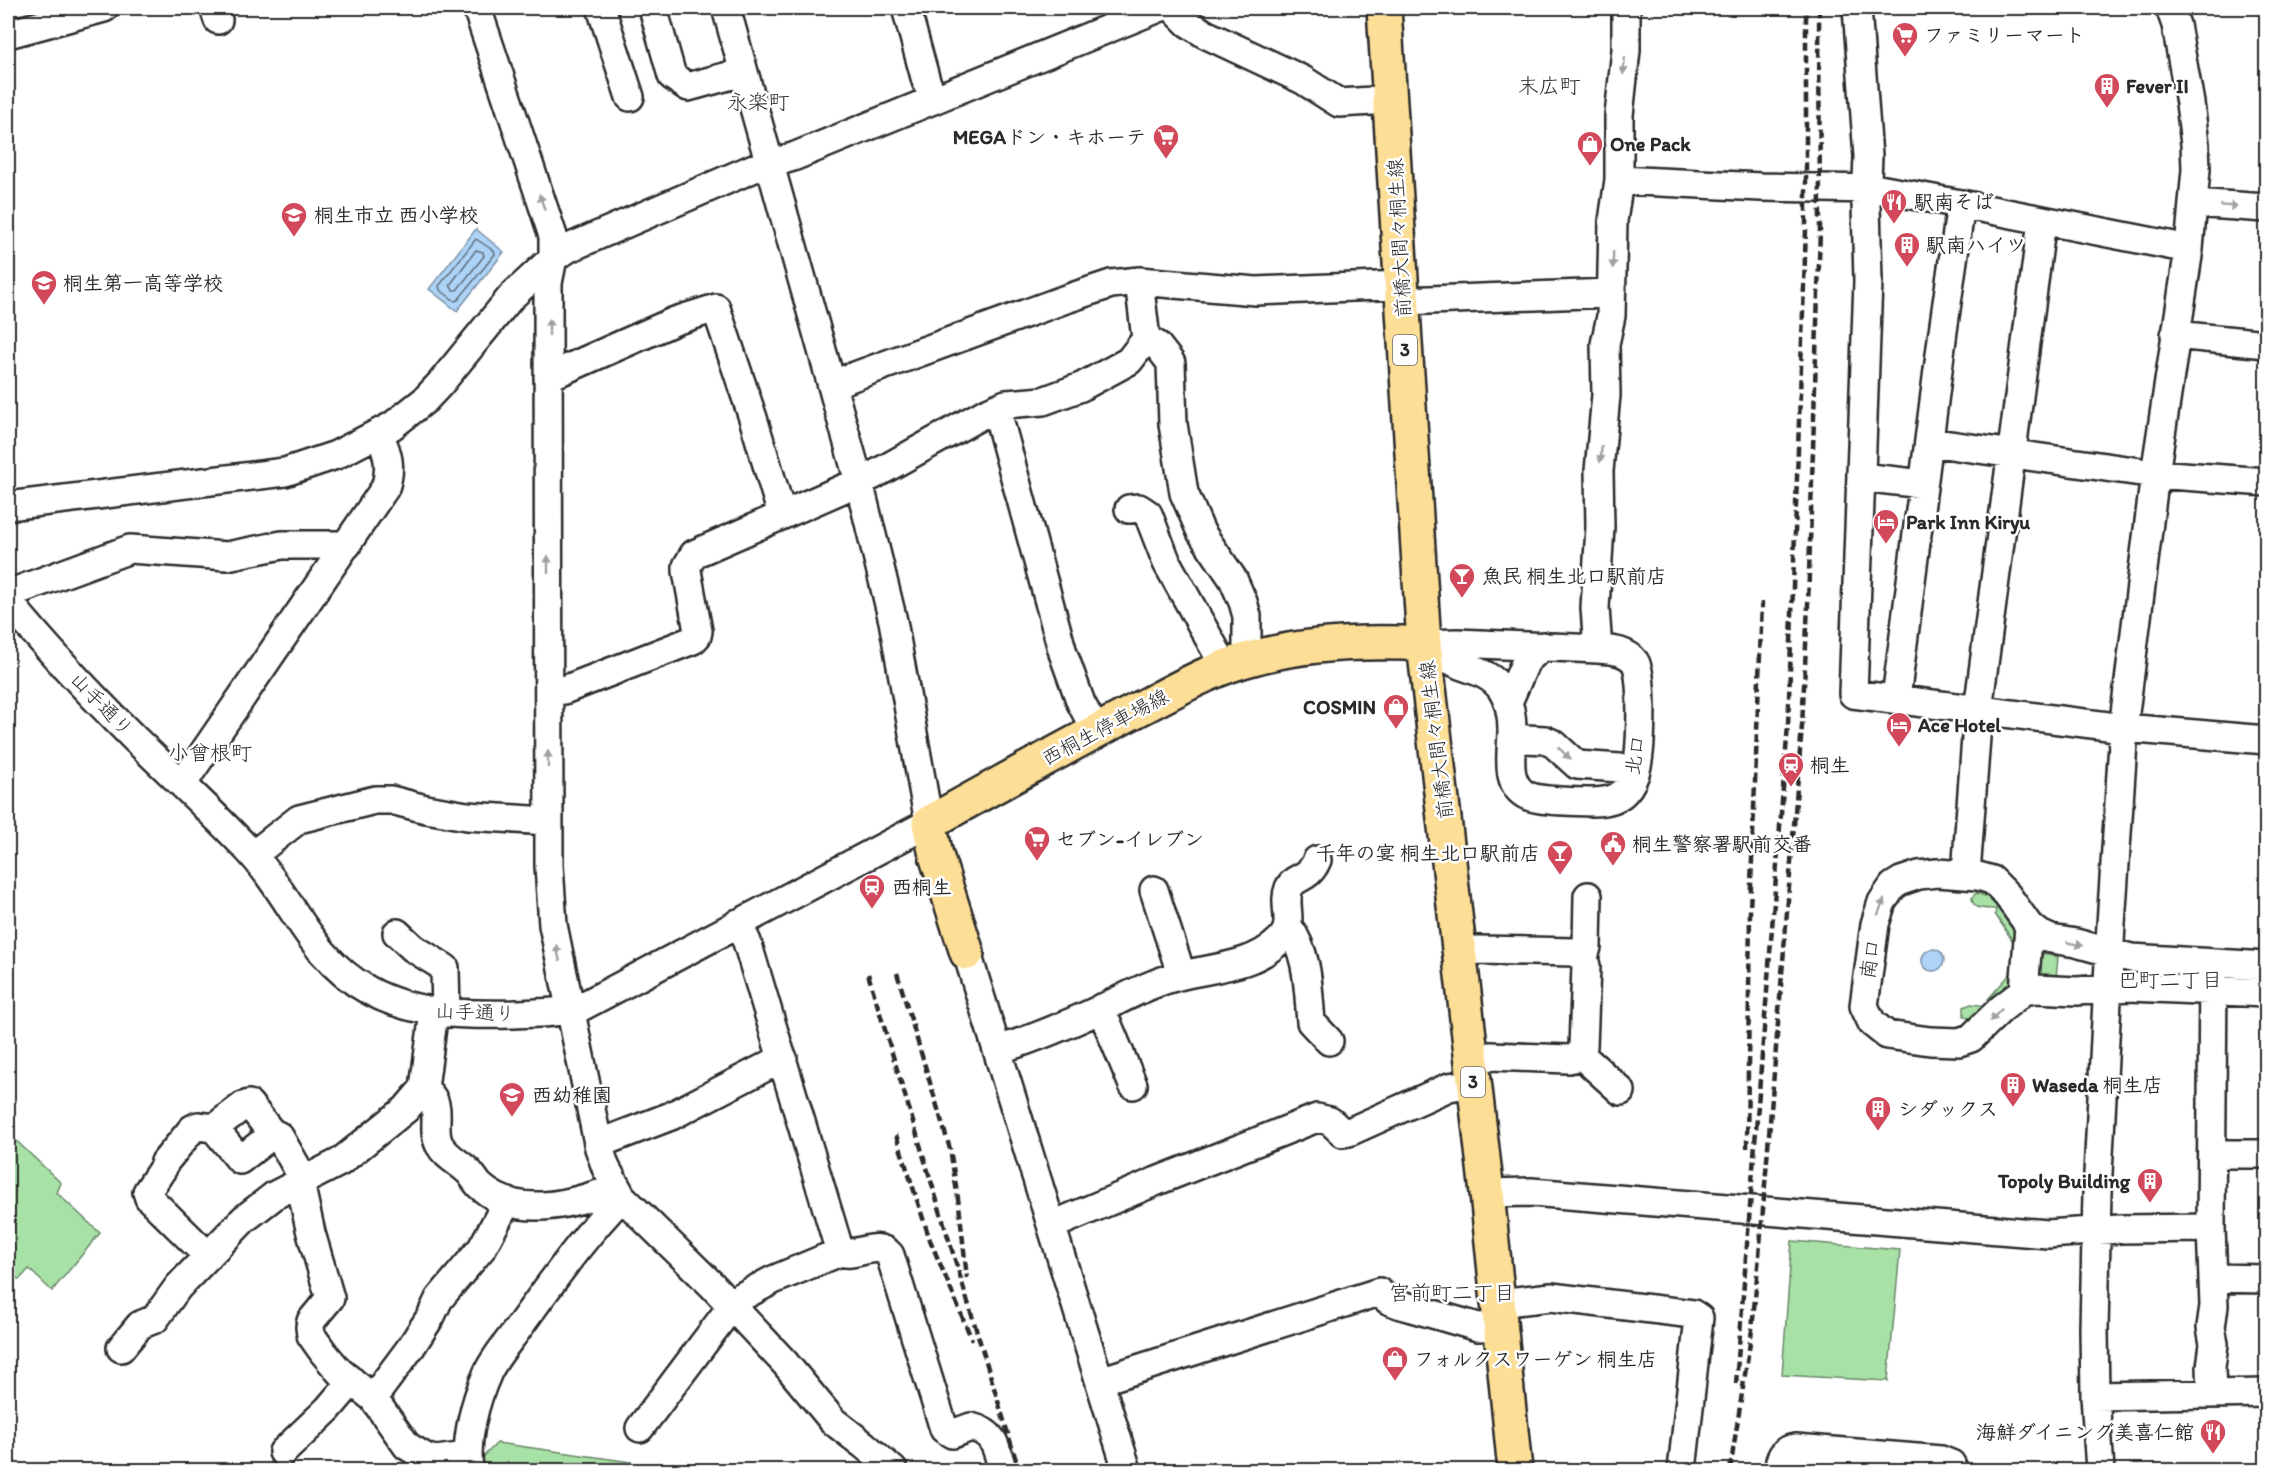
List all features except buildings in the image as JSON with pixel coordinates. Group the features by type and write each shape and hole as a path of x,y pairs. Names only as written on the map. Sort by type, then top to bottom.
{"main road":[{"name":"前橋大間々桐生線","path":"1384,8 1424,644 1487,1193 1515,1470"},
{"name":"西桐生停車場線","path":"929,823 1196,679 1238,663 1288,650 1358,643 1424,644"},
{"path":"929,823 936,855 967,953"}],"street":[{"path":"8,34 104,8"},
{"path":"477,8 553,236 553,258 548,283 548,821 553,925 598,1144 619,1193 732,1306 785,1363 833,1421 893,1470"},
{"path":"601,8 630,97"},
{"path":"652,8 672,76 676,81 688,87 743,72"},
{"path":"726,8 859,482 893,621 929,823"},
{"path":"906,8 926,81 934,99"},
{"path":"8,506 285,472 336,455 379,434 406,415 440,384 494,316 527,282 553,258 579,243 754,168 794,157 1159,8"},
{"path":"1173,8 1188,23 1205,34 1288,72 1339,103 1390,100"},
{"path":"1598,649 1595,608 1600,527 1599,471 1606,395 1605,344 1611,316 1613,221 1619,180 1619,115 1626,50 1626,8"},
{"path":"1857,8 1868,156 1868,280 1853,694 2124,728 2266,740"},
{"path":"2100,1470 2095,1396 2096,1231 2124,728 2155,474 2188,249 2196,169 2194,129 2180,46 2170,8"},
{"path":"1619,180 1879,189 2188,249"},
{"path":"2193,202 2266,208"},
{"path":"1896,698 1961,204"},
{"path":"1966,874 1978,710 2042,235 2042,221"},
{"path":"833,384 1111,284 1139,281 1256,291 1611,293"},
{"path":"549,691 564,690 693,640 698,636 687,571 690,558 694,554 859,482 996,408 1006,404 1043,401 1081,387 1129,361 1146,339 1139,281"},
{"path":"548,377 675,321 716,308 753,418 782,515"},
{"path":"2175,335 2266,344"},
{"path":"1129,509 1139,508 1148,514 1167,563 1238,663 1247,648 1247,616 1233,579 1201,532 1184,493 1173,424 1171,363 1157,345 1146,339"},
{"path":"996,408 1063,653 1081,703 1096,731"},
{"path":"184,786 189,774 385,488 390,462 379,434"},
{"path":"1929,442 2155,474 2266,482"},
{"path":"1861,477 1923,484"},
{"path":"8,594 130,549 227,556 282,545 347,545"},
{"name":"山手通り","path":"8,601 40,641 254,855 332,965 369,991 411,1007 465,1015 570,1010 591,1002 929,823"},
{"path":"1424,644 1459,664 1487,676 1497,684 1508,702"},
{"name":"北口","path":"1424,644 1543,646 1598,649 1627,655 1639,671 1641,688 1638,761 1635,774 1626,790 1609,800 1589,802 1533,797 1521,792 1514,782 1511,770 1511,715 1508,702"},
{"path":"1508,702 1526,661 1543,646"},
{"path":"1512,747 1518,741 1526,739 1545,740 1554,744 1577,765 1620,768 1635,774"},
{"path":"254,855 299,819 375,800 390,800 467,816 548,821"},
{"path":"997,1050 1039,1036 1154,982 1234,965 1250,959 1277,943 1286,933 1289,887 1312,871 1317,861"},
{"name":"南口","path":"2024,991 1971,1038 1959,1042 1930,1041 1887,1035 1877,1028 1867,1015 1864,1006 1865,993 1875,924 1888,892 1901,881 1919,875 1966,874 1986,878 1998,884 2029,926 2051,939 2140,959 2266,966"},
{"path":"1154,890 1177,961 1179,976"},
{"path":"1584,958 1587,952 1588,896"},
{"path":"738,923 747,942 783,1058 840,1252"},
{"path":"1288,926 1300,947 1306,967 1311,1022 1329,1041"},
{"path":"2029,926 2024,991 2035,988 2077,991 2130,987 2266,993"},
{"path":"121,1348 140,1325 155,1319 178,1287 258,1207 275,1195 340,1162 406,1109 424,1088 440,1012 445,968 413,948 397,933"},
{"path":"1053,1225 1157,1180 1317,1118 1329,1121 1343,1133 1349,1132 1449,1087 1491,1056 1568,1059 1581,1054 1586,966 1580,954 1575,952 1479,950 1459,952"},
{"path":"967,953 1127,1470"},
{"path":"2212,1394 2211,1367 2214,1344 2211,1327 2214,1306 2211,1228 2213,963"},
{"path":"1101,1008 1133,1085"},
{"path":"1581,1054 1621,1091"},
{"path":"598,1144 671,1116 783,1058"},
{"path":"424,1088 433,1099 437,1139 441,1147 447,1155 469,1172 479,1186 507,1202 537,1206 569,1203 619,1193"},
{"path":"214,1128 249,1104 271,1132 279,1136 302,1181 311,1233 330,1298 311,1321 311,1335 339,1371 373,1398 403,1441 427,1458 436,1460 468,1463 475,1416 489,1370 568,1259 619,1193"},
{"path":"208,1256 148,1198 147,1192 165,1162 192,1129 198,1126 214,1128 240,1160 268,1138 271,1132"},
{"path":"2212,1154 2266,1154"},
{"path":"1487,1193 1531,1192 2049,1234 2211,1228"},
{"path":"373,1398 411,1347 439,1299 482,1248 507,1202"},
{"path":"640,1428 737,1299 840,1252 848,1254 877,1247 885,1249 890,1255 944,1430 952,1434 971,1427 989,1434 1003,1470"},
{"path":"2214,1278 2266,1279"},
{"path":"1100,1381 1379,1292 1388,1300 1398,1304 1478,1326 1500,1314 1551,1297 1694,1314 1699,1318 1682,1470"},
{"path":"283,1452 328,1409 352,1381"},
{"path":"2095,1396 2266,1393"},
{"path":"1779,1470 1784,1453 1796,1448 1941,1460 1951,1464 1954,1470"}],"green space":[{"path":"1976,893 1989,897 2018,935 2014,983 1988,1006 1988,999 2012,972 2016,946 1995,914 1996,909 1981,908 1975,905 1972,898"},
{"path":"2038,953 2058,957 2056,978 2038,978"},
{"path":"1971,1004 1988,1006 1972,1020 1964,1016 1964,1007"},
{"path":"8,1133 61,1183 57,1193 100,1233 52,1291 29,1269 19,1280 8,1269"},
{"path":"1792,1241 1900,1250 1888,1381 1782,1375"},
{"path":"497,1443 652,1465 660,1470 470,1470"}],"water":[{"path":"476,229 504,252 457,311 429,289"},
{"path":"1933,949 1941,952 1944,960 1941,968 1933,971 1925,968 1922,960 1925,952"}],"railway":[{"path":"1736,1384 1788,725 1806,229 1806,8"},
{"path":"1730,1470 1752,1330 1802,726 1820,230 1819,8"},
{"path":"1747,1148 1750,911 1762,602"},
{"path":"897,973 950,1149 967,1278"},
{"path":"868,974 1019,1470"},
{"path":"896,1135 930,1240 972,1340"}],"place":[{"name":"ファミリーマート","path":"1905,58"},
{"name":"Fever II","path":"2107,109"},
{"name":"MEGAドン・キホーテ","path":"1166,160"},
{"name":"One Pack","path":"1590,167"},
{"name":"駅南そば","path":"1894,225"},
{"name":"桐生市立 西小学校","path":"294,238"},
{"name":"駅南ハイツ","path":"1907,268"},
{"name":"桐生第一高等学校","path":"44,306"},
{"name":"Park Inn Kiryu","path":"1886,545"},
{"name":"魚民 桐生北口駅前店","path":"1462,599"},
{"name":"COSMIN","path":"1396,730"},
{"name":"Ace Hotel","path":"1899,748"},
{"name":"桐生","path":"1791,788"},
{"name":"セブン-イレブン","path":"1037,862"},
{"name":"桐生警察署駅前交番","path":"1613,867"},
{"name":"千年の宴 桐生北口駅前店","path":"1560,876"},
{"name":"西桐生","path":"872,910"},
{"name":"Waseda 桐生店","path":"2013,1108"},
{"name":"西幼稚園","path":"512,1118"},
{"name":"シダックス","path":"1878,1132"},
{"name":"Topoly Building","path":"2150,1204"},
{"name":"フォルクスワーゲン 桐生店","path":"1395,1382"},
{"name":"海鮮ダイニング美喜仁館","path":"2213,1455"}],"district":[{"name":"末広町","path":"1549,86"},
{"name":"永楽町","path":"758,102"},
{"name":"小曾根町","path":"210,753"},
{"name":"巴町二丁目","path":"2170,980"},
{"name":"宮前町二丁目","path":"1452,1293"}]}
